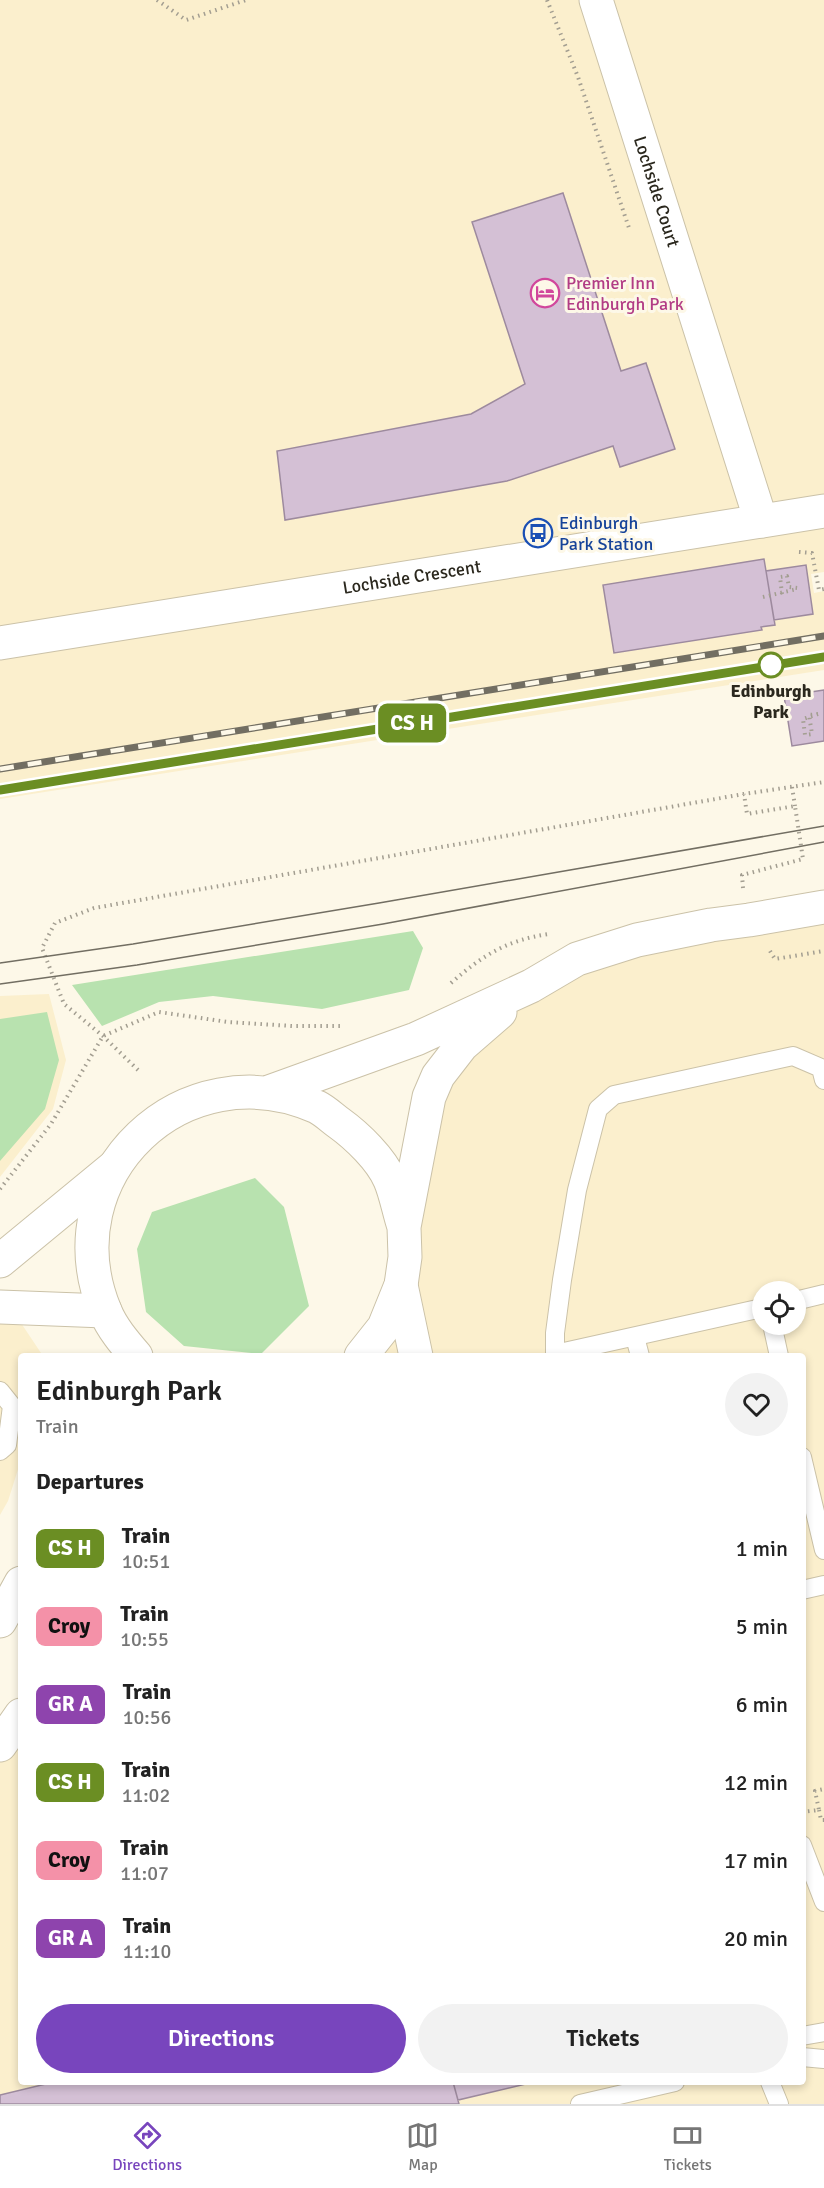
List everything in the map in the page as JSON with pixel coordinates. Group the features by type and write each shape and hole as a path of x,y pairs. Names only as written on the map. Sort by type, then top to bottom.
{"street":[{"name":"Lochside Court","path":"596,0 761,521"},
{"name":"Lochside Crescent","path":"0,643 824,511"},
{"path":"0,1261 114,1167 141,1134 176,1108 218,1094 269,1092 416,1040 531,986 577,959 637,940 711,925 824,907"},
{"path":"363,1353 384,1327 401,1285 405,1257 404,1227 429,1097 438,1076 462,1045 531,986"},
{"path":"269,1092 318,1107 360,1137 390,1179 404,1227"},
{"path":"108,1332 94,1275 92,1238 99,1201 114,1167"},
{"path":"401,1285 415,1353"},
{"path":"0,1306 108,1332 132,1353"},
{"path":"0,1622 18,1589"},
{"path":"0,1745 18,1719"}],"lane":[{"path":"555,1353 558,1311 577,1190 598,1109 614,1095 793,1056 821,1068 824,1080"},
{"path":"806,1298 824,1294"},
{"path":"564,1353 752,1310"},
{"path":"774,1335 778,1353"},
{"path":"635,1337 639,1353"},
{"path":"0,1391 12,1406 7,1445 0,1451"},
{"path":"806,1491 824,1550"},
{"path":"806,1589 824,1585"},
{"path":"806,1855 824,1902"},
{"path":"806,2035 824,2032"},
{"path":"806,2057 824,2059"},
{"path":"580,2104 662,2085"},
{"path":"771,2085 779,2104"}],"path":[{"path":"157,0 186,20 246,0"},
{"path":"789,552 812,553 819,590 824,589"},
{"path":"763,597 782,594 798,588 789,587 788,576 780,577 782,594"},
{"path":"803,719 805,735 812,734 811,724 809,715 818,714 810,716 803,719"},
{"path":"138,1070 103,1036 64,1004 42,948 55,923 94,908 824,782"},
{"path":"792,787 803,859 742,875 744,901 749,920 775,959 824,951"},
{"path":"744,794 747,814 795,806"},
{"path":"447,986 479,958 523,937 558,932"},
{"path":"0,1189 51,1124 103,1036 159,1012 228,1022 292,1026 355,1026"},
{"path":"0,1178 9,1177"},
{"path":"824,1789 815,1791 821,1820 824,1820"},
{"path":"806,1812 819,1810"}],"shaded area":[{"path":"0,0 824,0 824,572 811,574 814,593 824,591 824,670 0,799"},
{"path":"824,907 824,2104 0,2104 0,1745 18,1719 18,2085 806,2085 806,1353 364,1353 370,1346 438,1076 577,959"},
{"path":"49,994 66,1060 53,1109 0,1177 0,996"},
{"path":"0,1322 21,1323 41,1353 18,1353 18,1469 8,1501 0,1515"}],"green space":[{"path":"413,931 423,948 409,990 322,1009 213,996 159,1002 102,1026 72,985"},
{"path":"47,1012 59,1060 45,1109 0,1161 0,1019"},
{"path":"255,1178 284,1207 309,1306 262,1353 184,1346 146,1312 137,1249 152,1212"}],"building":[{"name":"Premier Inn Edinburgh Park","path":"563,193 621,371 646,363 675,449 620,467 613,446 507,481 285,520 277,451 471,414 525,384 472,222"},
{"path":"764,559 775,625 761,627 762,630 614,653 603,585"},
{"path":"806,565 813,614 774,620 766,571"},
{"path":"824,690 824,741 792,746 784,696"},
{"path":"42,2085 454,2085 459,2104 0,2104 0,2095"},
{"path":"454,2085 521,2085 458,2100"}],"tram line":[{"path":"0,963 133,944 824,826"},
{"path":"0,984 137,965 383,924 824,842"}],"railway":[{"path":"0,769 824,636"},
{"path":"0,790 824,657"}],"train":[{"path":"0,790 824,657"}],"place":[{"name":"Premier Inn Edinburgh Park","path":"545,293"},
{"name":"Edinburgh Park Station","path":"538,533"},
{"name":"Edinburgh Park","path":"771,665"}]}
